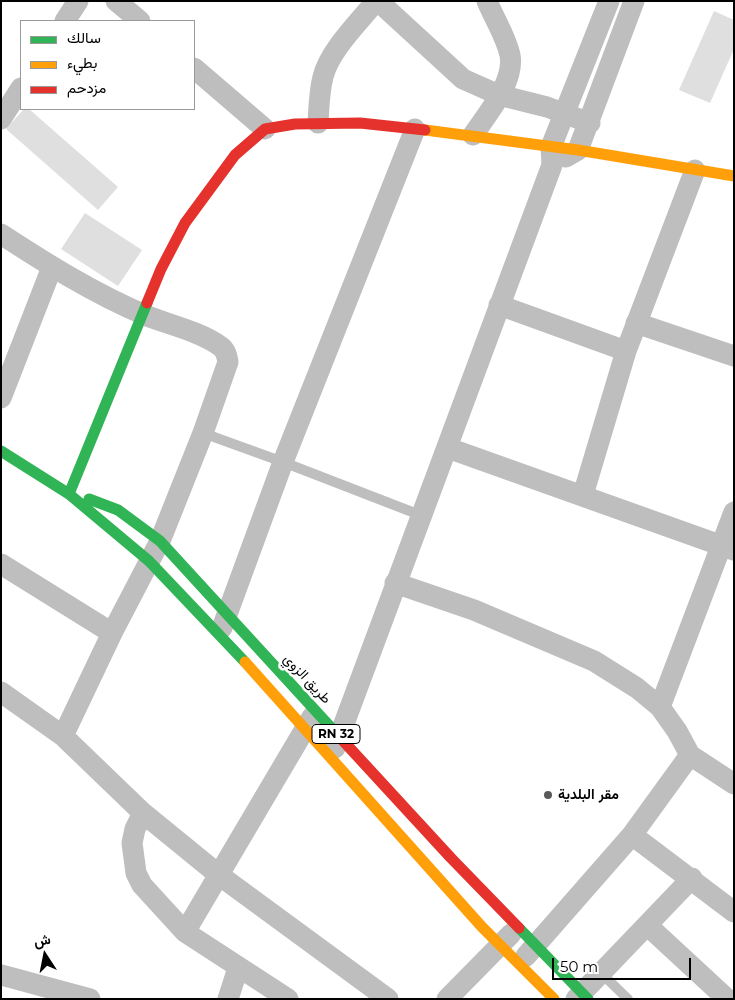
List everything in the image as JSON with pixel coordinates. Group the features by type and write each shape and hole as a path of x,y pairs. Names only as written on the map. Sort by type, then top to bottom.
{"main road":[{"path":"69,494 144,315 161,269 185,223 235,155 265,129 294,124 360,123 474,135 552,156"},
{"path":"578,150 734,176"},
{"name":"طريق الزوي","path":"1,451 69,494 149,561 219,635 310,720 340,737 451,858 536,945 582,997"},
{"name":"طريق الزوي","path":"69,494 105,502 134,519 160,541 228,615 310,720 332,758 500,944 554,999"}],"street":[{"path":"66,20 78,1"},
{"path":"116,1 139,20"},
{"path":"318,123 323,76 328,64 349,34 377,1 463,79 499,96 565,114 590,123"},
{"path":"474,135 499,96 509,70 510,56 487,1"},
{"path":"332,758 420,515 448,448 552,156 565,114 608,4 631,9 590,123 578,150 552,156"},
{"path":"195,69 265,129"},
{"path":"1,119 20,90"},
{"path":"219,635 228,615 283,462 415,129"},
{"path":"582,495 626,351 695,170"},
{"path":"1,234 52,267 144,315 210,340 225,351 228,362 203,433 160,541 112,633 63,736"},
{"path":"1,398 52,267"},
{"path":"499,305 626,351"},
{"path":"636,323 734,356"},
{"path":"448,448 728,547"},
{"path":"660,707 728,547 734,512"},
{"path":"1,564 112,633"},
{"path":"395,583 474,610 594,661 637,688 660,707 677,731 690,755 734,784"},
{"path":"1,692 63,736 143,813 219,875 388,999"},
{"path":"185,932 310,720"},
{"path":"519,964 632,836 690,755"},
{"path":"143,813 132,843 136,873 142,886 185,932 288,999"},
{"path":"632,836 692,878 734,912"},
{"path":"582,997 601,973 692,878"},
{"path":"648,926 727,999"},
{"path":"447,999 518,927"},
{"path":"228,999 238,968"},
{"path":"1,975 90,999"}],"lane":[{"path":"203,433 420,515"},
{"path":"601,973 628,999"}],"building":[{"path":"714,11 734,20 734,49 710,103 679,90"},
{"path":"23,110 30,110 118,187 98,210 6,129"},
{"path":"85,213 142,250 118,286 61,249"}],"traffic: fast":[{"path":"69,494 147,303"},
{"path":"1,451 69,494 149,561 245,662"},
{"path":"89,499 118,510 160,541 335,732"},
{"path":"519,928 588,999"}],"traffic: slow":[{"path":"425,130 578,150 734,176"},
{"path":"245,662 482,927 554,999"}],"traffic: jam":[{"path":"147,303 161,269 185,223 235,155 265,129 295,124 360,123 425,130"},
{"path":"335,732 451,858 519,928"}],"place":[{"name":"مقر البلدية","path":"548,795"}]}
